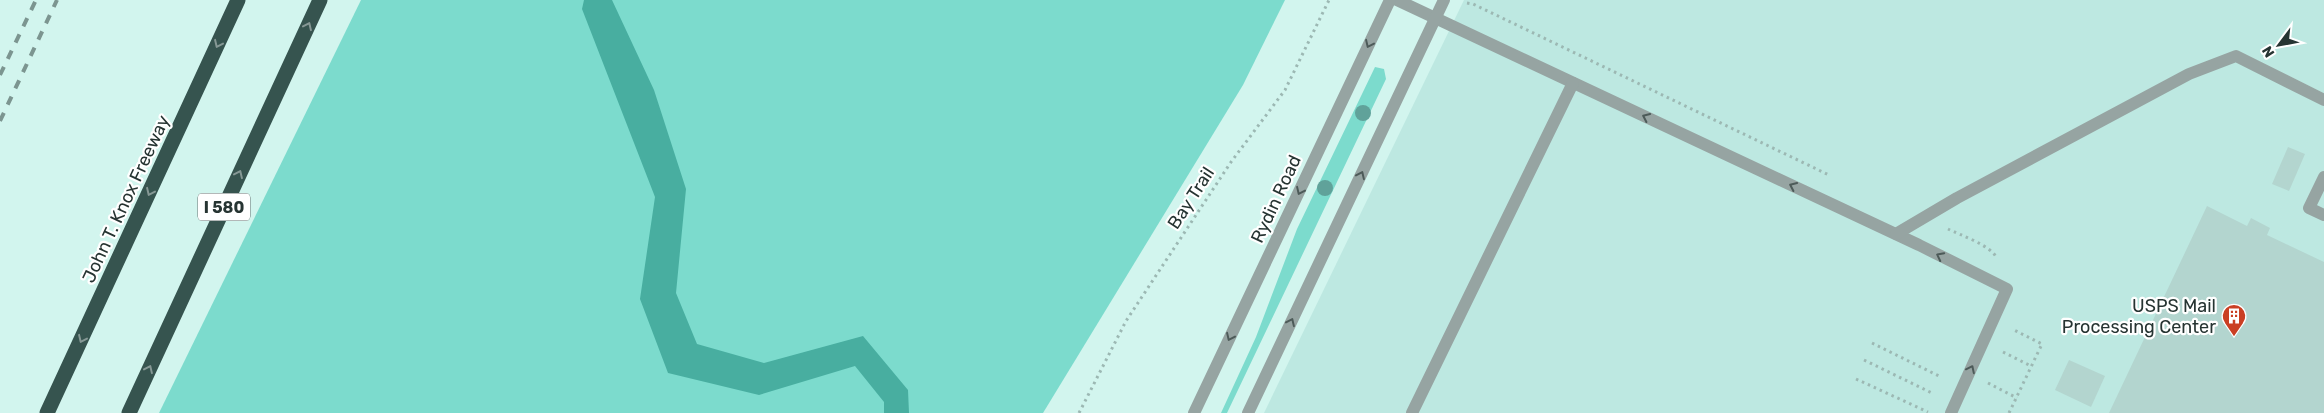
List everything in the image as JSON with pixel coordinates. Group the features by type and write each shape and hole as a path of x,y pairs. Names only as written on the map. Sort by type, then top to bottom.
{"highway":[{"name":"John T. Knox Freeway","path":"48,413 238,0"},
{"name":"I 580","path":"129,413 320,0"}],"street":[{"name":"Rydin Road","path":"1194,413 1390,0"},
{"path":"1397,0 1896,234 2007,289 1953,409"},
{"path":"1248,413 1444,0"},
{"path":"1896,234 2189,74 2236,56 2324,100"},
{"path":"1412,413 1573,83"},
{"path":"2324,177 2309,208 2324,215"}],"path":[{"name":"Bay Trail","path":"1080,413 1126,322 1231,162 1285,90 1329,0"},
{"path":"1469,3 1832,176"},
{"path":"1921,219 1935,223 1985,246 1996,255 2007,289"},
{"path":"2009,413 2042,344 2014,330 2018,323"},
{"path":"1984,342 2031,366"},
{"path":"1872,343 1962,387"},
{"path":"1864,360 1953,409"},
{"path":"1969,374 2017,398"},
{"path":"1856,379 1928,412"}],"shaded area":[{"path":"361,0 1285,0 1243,85 1043,413 159,413"},
{"path":"584,0 612,0 654,90 686,189 676,293 697,344 764,363 863,336 908,390 909,413 884,413 884,402 855,366 759,395 668,373 640,299 655,197 582,9"},
{"path":"1464,0 2324,0 2324,413 1264,413"},
{"path":"1375,67 1384,69 1386,79 1227,413 1221,413 1256,337 1297,229"}],"building":[{"path":"2288,147 2305,154 2289,191 2272,184"},
{"name":"USPS Mail Processing Center","path":"2207,206 2247,226 2251,218 2270,228 2267,235 2324,262 2324,413 2109,413"},
{"path":"2069,360 2105,376 2091,407 2055,390"}],"railway":[{"path":"0,75 36,0"},
{"path":"0,121 57,0"}],"place":[{"name":"USPS Mail Processing Center","path":"2234,337"}]}
